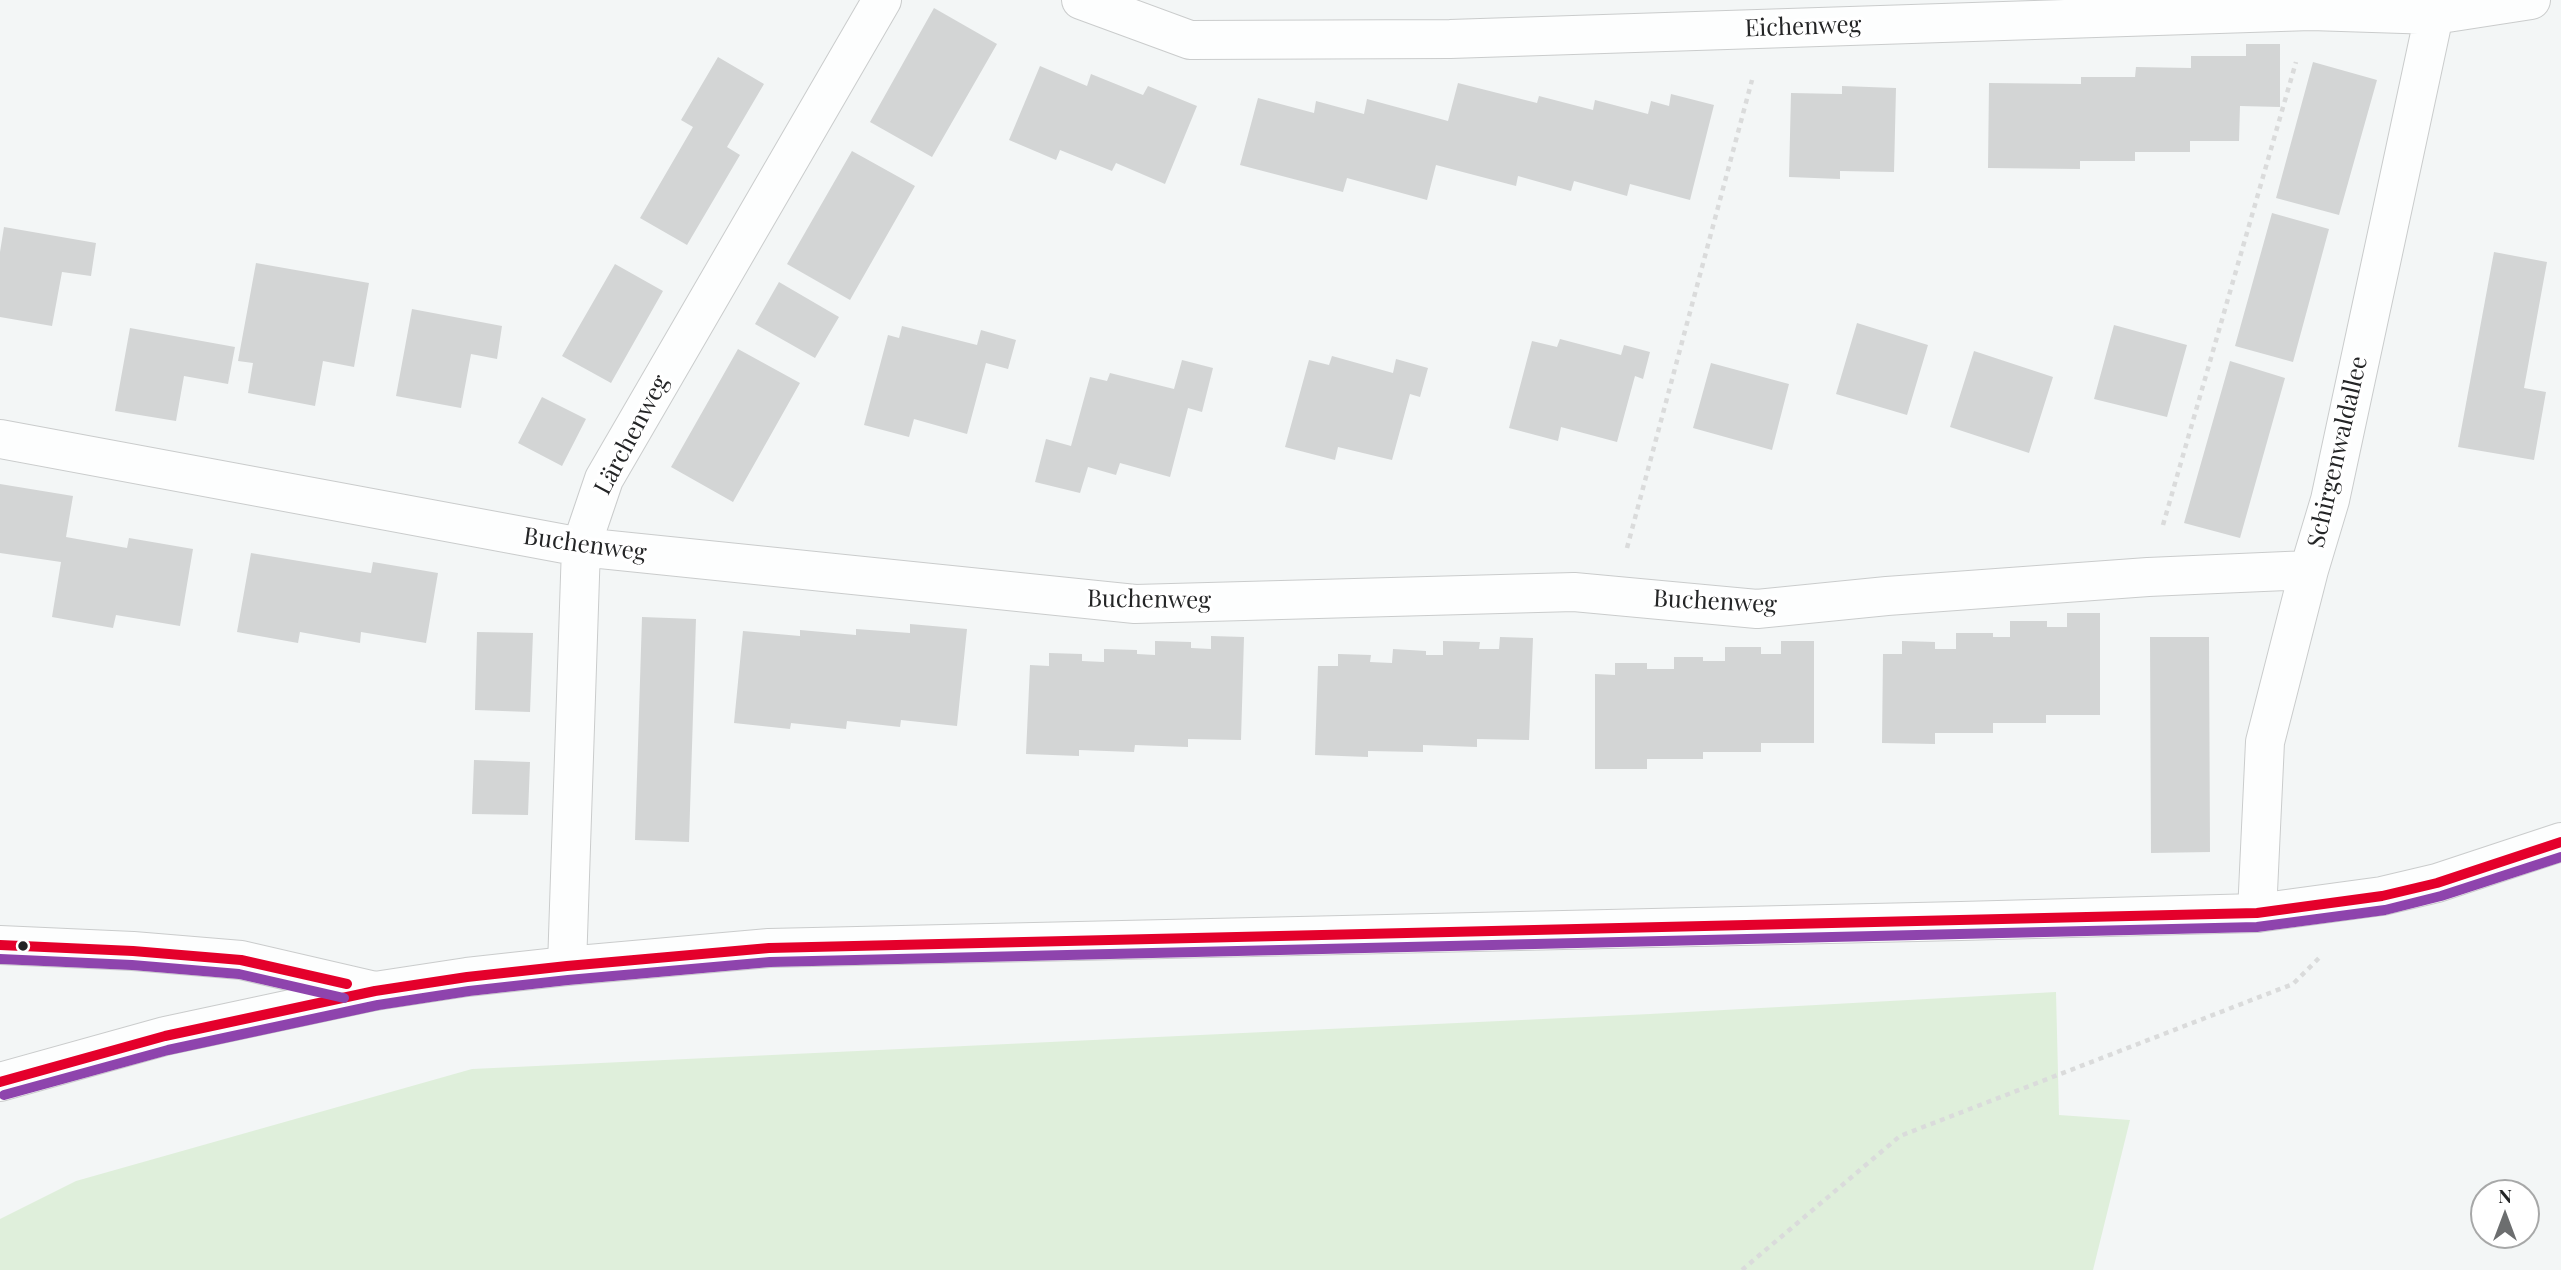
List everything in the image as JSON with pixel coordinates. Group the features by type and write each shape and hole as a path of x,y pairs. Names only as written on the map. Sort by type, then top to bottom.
{"street":[{"name":"Lärchenweg","path":"567,966 581,547 604,479 882,0"},
{"name":"Eichenweg","path":"1081,0 1190,40 1450,39 2426,7 2531,0"},
{"name":"Schirgenwaldallee","path":"2257,913 2265,743 2309,570 2330,500 2426,7"},
{"name":"Buchenweg","path":"0,439 581,547 1135,604 1574,592 1757,609 2148,577 2309,570"},
{"path":"0,1082 165,1036 375,990 567,966 769,948 2257,913 2382,896 2437,883 2561,842"},
{"path":"0,945 133,951 241,960 375,990"}],"path":[{"path":"2148,577 2311,11"},
{"path":"1614,596 1766,28"},
{"path":"1742,1270 1900,1136 2292,984 2323,955"}],"green space":[{"path":"2056,992 2059,1115 2130,1120 2093,1270 0,1270 0,1219 76,1181 472,1069 1650,1014"}],"building":[{"path":"934,8 997,44 932,157 870,122"},
{"path":"2246,44 2280,44 2280,107 2240,106 2239,141 2190,141 2190,152 2135,152 2135,161 2080,161 2080,169 1988,168 1989,83 2081,84 2081,77 2135,77 2136,67 2191,68 2191,56 2246,56"},
{"path":"718,57 764,84 727,147 740,155 687,245 640,218 693,127 681,120"},
{"path":"2313,62 2377,80 2339,215 2276,198"},
{"path":"1040,66 1087,86 1091,74 1143,95 1148,86 1197,106 1165,184 1116,163 1112,171 1060,150 1056,160 1009,140"},
{"path":"1458,83 1537,103 1539,96 1593,110 1595,100 1648,114 1651,101 1669,106 1671,94 1714,105 1690,200 1630,184 1627,196 1574,181 1571,191 1518,176 1516,186 1436,165 1427,200 1347,178 1343,192 1240,165 1258,98 1314,113 1316,101 1364,114 1367,99 1448,121"},
{"path":"1842,86 1896,88 1894,172 1840,171 1840,179 1789,177 1791,93 1842,94"},
{"path":"852,151 915,186 850,300 787,264"},
{"path":"2272,213 2329,229 2293,362 2235,346"},
{"path":"4,227 96,243 91,276 62,272 52,326 0,317 0,252"},
{"path":"2494,252 2547,262 2524,388 2546,392 2534,460 2458,447"},
{"path":"256,263 369,283 354,367 323,361 315,406 248,393 253,363 238,361"},
{"path":"615,264 663,291 611,383 562,356"},
{"path":"779,282 839,317 815,358 755,324"},
{"path":"412,309 502,326 497,359 471,354 461,408 396,396"},
{"path":"1857,323 1928,345 1907,415 1836,394"},
{"path":"2114,325 2187,345 2167,417 2094,399"},
{"path":"902,326 977,345 981,330 1016,340 1008,369 986,363 967,434 914,419 909,437 864,425 888,335 899,338"},
{"path":"130,328 235,347 228,384 184,376 176,421 115,411"},
{"path":"1560,339 1621,355 1624,345 1650,352 1643,379 1635,376 1617,442 1561,427 1558,441 1509,428 1532,341 1557,347"},
{"path":"738,349 800,383 733,502 671,467"},
{"path":"1974,351 2053,377 2029,453 1950,427"},
{"path":"1332,356 1393,373 1396,359 1428,368 1420,397 1410,394 1392,460 1338,447 1335,460 1285,447 1309,360 1329,365"},
{"path":"1182,360 1213,368 1202,412 1188,408 1170,477 1120,463 1116,475 1088,467 1080,493 1035,482 1046,439 1071,446 1090,377 1107,381 1110,373 1174,389"},
{"path":"2230,361 2285,378 2240,538 2184,523"},
{"path":"1711,363 1789,384 1772,450 1693,428"},
{"path":"542,397 586,419 562,466 518,443"},
{"path":"0,484 73,496 66,537 127,548 129,538 193,549 180,626 116,615 113,628 52,617 61,562 0,553"},
{"path":"251,553 371,573 373,562 438,573 426,643 361,632 360,643 300,632 298,643 237,632"},
{"path":"2067,613 2100,613 2100,715 2046,715 2046,723 1993,723 1993,733 1935,733 1935,744 1882,743 1883,654 1902,654 1902,641 1935,642 1935,649 1956,649 1956,633 1993,633 1993,637 2010,637 2010,621 2047,621 2047,627 2067,627"},
{"path":"642,617 696,619 689,842 635,840"},
{"path":"910,624 967,629 957,726 901,720 900,727 847,721 846,729 791,723 790,729 734,723 743,631 800,636 800,630 856,635 856,629 910,633"},
{"path":"477,632 533,633 530,712 475,710"},
{"path":"1211,636 1244,637 1241,740 1188,739 1188,747 1135,745 1134,752 1079,750 1079,756 1026,754 1030,665 1049,666 1049,653 1082,654 1082,661 1104,662 1104,649 1137,650 1137,654 1155,655 1155,641 1191,642 1191,648 1211,649"},
{"path":"1500,637 1533,638 1529,740 1477,739 1477,747 1423,745 1423,752 1368,751 1368,757 1315,755 1318,666 1338,666 1338,654 1371,655 1370,662 1392,663 1393,649 1443,655 1443,641 1480,642 1479,649 1499,649"},
{"path":"2150,637 2209,637 2210,852 2151,853"},
{"path":"1781,641 1814,641 1814,743 1761,743 1761,752 1703,752 1703,759 1647,759 1647,769 1595,769 1595,674 1615,675 1615,663 1647,663 1647,669 1674,669 1674,657 1703,657 1703,661 1725,661 1725,647 1761,647 1761,654 1781,654"},
{"path":"474,760 530,762 528,815 472,814"}],"transit line":[{"path":"0,1082 165,1036 375,991 567,966 769,948 2257,913 2382,896 2437,883 2561,842"},
{"path":"4,1095 168,1050 378,1005 568,980 770,962 2257,927 2385,910 2441,896 2561,857"},
{"path":"0,945 133,951 241,960 347,984"},
{"path":"0,959 132,965 239,974 344,998"}]}
